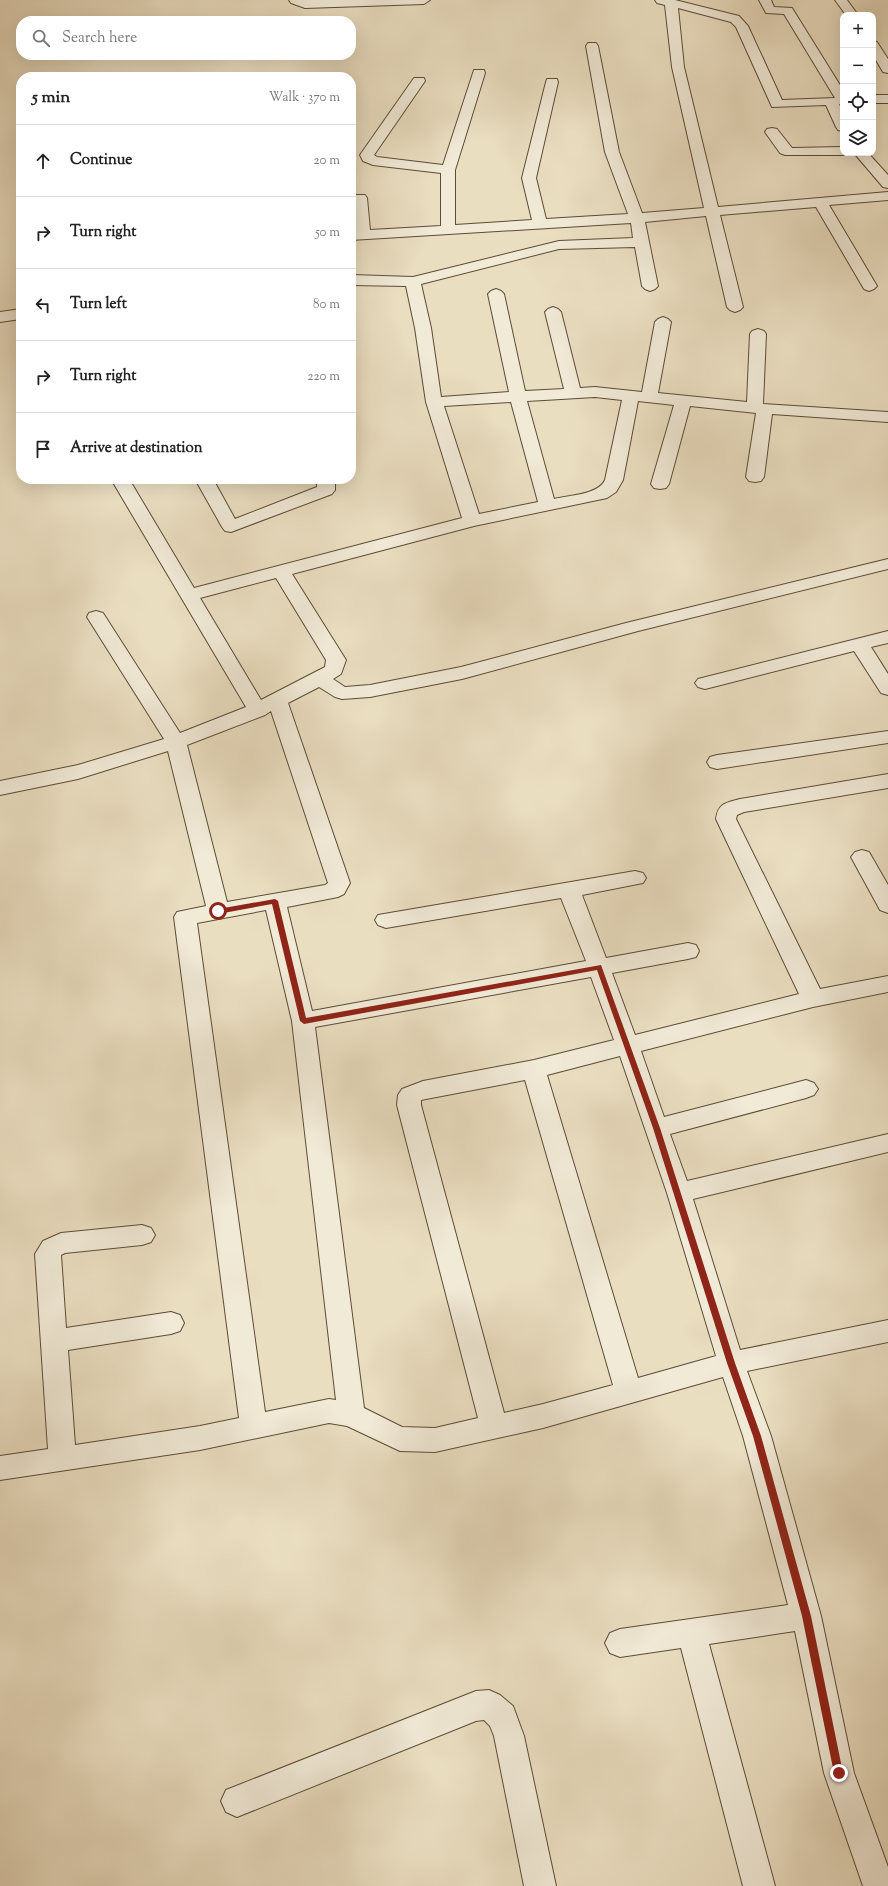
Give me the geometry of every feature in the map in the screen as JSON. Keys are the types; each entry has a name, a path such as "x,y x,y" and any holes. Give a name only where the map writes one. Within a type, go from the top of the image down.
{"street":[{"path":"295,0 305,4 424,0"},
{"path":"765,0 770,10 788,11 839,101 842,120"},
{"path":"841,0 850,12"},
{"path":"735,307 678,67 666,1 735,19 742,26 777,104 839,101"},
{"path":"592,46 612,152 636,218 650,286"},
{"path":"875,48 888,69"},
{"path":"448,229 448,170 479,74"},
{"path":"419,81 367,154 368,158 373,161 448,170"},
{"path":"540,224 529,178 552,82"},
{"path":"876,100 888,99"},
{"path":"772,132 785,150 790,152 840,151"},
{"path":"864,156 888,184"},
{"path":"360,198 357,236 636,218 888,196"},
{"path":"820,202 870,286"},
{"path":"356,280 413,282 559,245 641,242"},
{"path":"413,282 434,402 472,521"},
{"path":"496,294 518,397 547,505"},
{"path":"553,312 573,394"},
{"path":"0,318 16,315"},
{"path":"649,398 663,322"},
{"path":"755,477 760,408 758,334"},
{"path":"434,402 595,392 760,408 888,417"},
{"path":"188,596 472,521 601,494 610,488 614,480 632,396"},
{"path":"660,484 683,401"},
{"path":"123,484 188,596 258,711"},
{"path":"207,484 231,527 326,490 326,484"},
{"path":"319,680 342,693 370,691 462,673 633,628 888,564"},
{"path":"0,788 28,784 115,763 176,742 258,711 319,680 334,670 336,660 281,572"},
{"path":"96,618 176,742 218,911"},
{"path":"705,683 888,637"},
{"path":"860,644 888,689"},
{"path":"254,1427 185,917 330,892 336,889 339,883 277,701"},
{"path":"717,762 888,737"},
{"path":"813,999 726,820 727,811 740,806 888,781"},
{"path":"862,857 888,905"},
{"path":"386,920 635,878"},
{"path":"569,890 599,967 657,1128 679,1193 731,1363 757,1436 806,1616 839,1773 879,1886"},
{"path":"275,901 304,1021 351,1415"},
{"path":"304,1021 688,950"},
{"path":"494,1427 408,1105 410,1095 423,1090 534,1069 813,999 888,984"},
{"path":"534,1069 629,1393"},
{"path":"657,1128 806,1089"},
{"path":"679,1193 888,1143"},
{"path":"62,1458 48,1254 52,1248 61,1243 142,1235"},
{"path":"54,1341 171,1323"},
{"path":"0,1468 200,1438 329,1411 351,1415 400,1439 435,1440 543,1416 731,1363 888,1331"},
{"path":"620,1643 806,1616"},
{"path":"691,1632 760,1886"},
{"path":"238,1801 476,1706 489,1705 502,1716 509,1736 540,1886"}],"route":[{"path":"218,911 275,901 304,1021 599,967 679,1193 731,1363 757,1436 806,1616 839,1773"}]}
